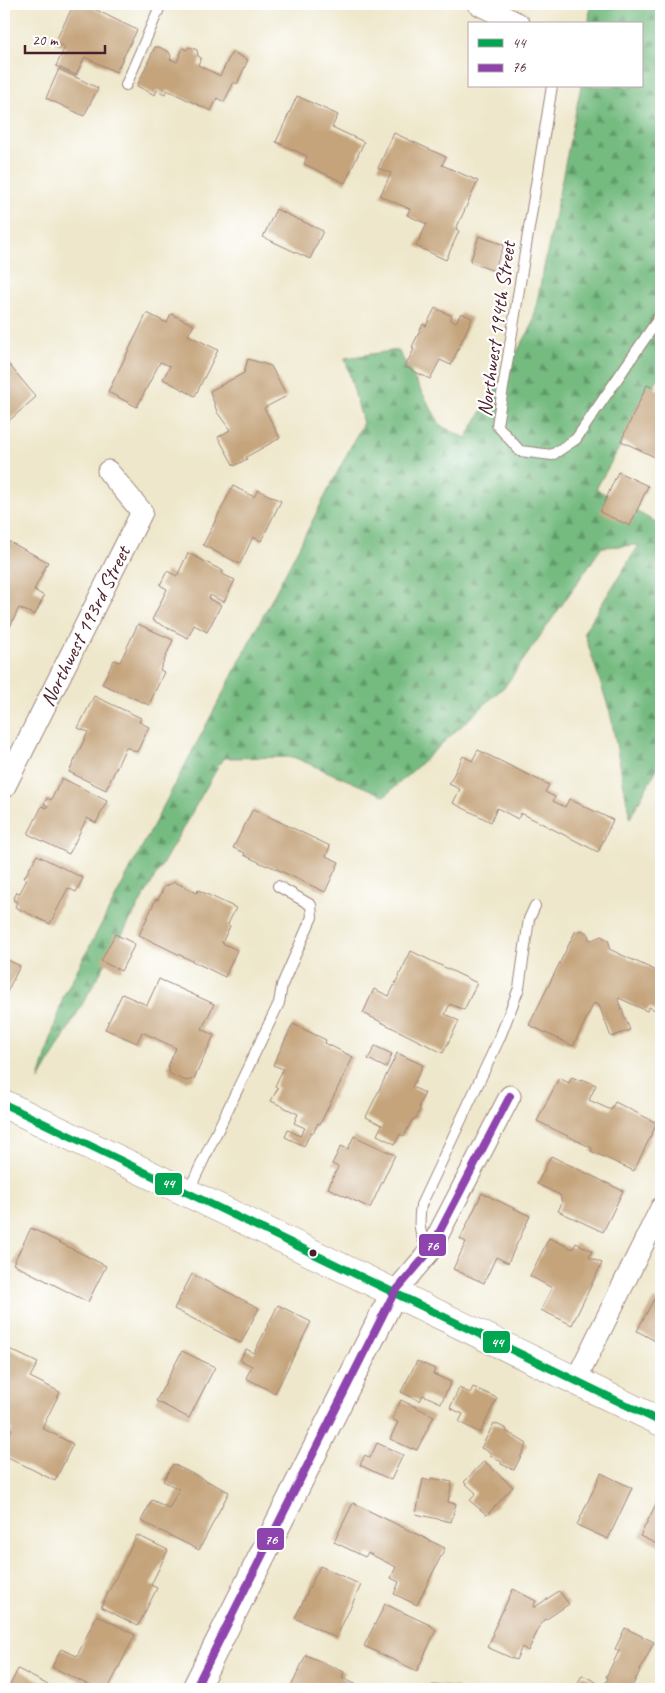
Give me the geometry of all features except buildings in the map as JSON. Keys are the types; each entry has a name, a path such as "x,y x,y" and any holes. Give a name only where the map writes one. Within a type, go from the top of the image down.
{"main road":[{"path":"4,1104 661,1422"}],"street":[{"path":"478,4 515,22"},
{"name":"Northwest 193rd Street","path":"4,788 142,512 108,471"},
{"path":"194,1689 394,1293 429,1252 510,1096"},
{"path":"575,1382 661,1208"}],"lane":[{"path":"126,85 161,4"},
{"name":"Northwest 194th Street","path":"552,88 497,425 520,450 552,455 576,439 661,315"},
{"path":"188,1193 279,1003 282,985 312,917 311,905 278,886"},
{"path":"429,1252 420,1235 418,1222 421,1205 500,1037 519,988 527,927 535,906"}],"green space":[{"path":"590,4 661,4 661,277 659,283 661,296 661,373 596,489 657,523 661,517 661,761 630,818 610,712 584,632 639,545 602,547 506,685 385,796 293,757 223,758 39,1080 63,997 363,423 345,358 398,350 441,426 466,438 532,326 581,88 642,88 642,22 589,22"}],"transit line":[{"name":"76","path":"195,1689 394,1293 429,1252 510,1096"},
{"name":"44","path":"4,1104 661,1422"}]}
